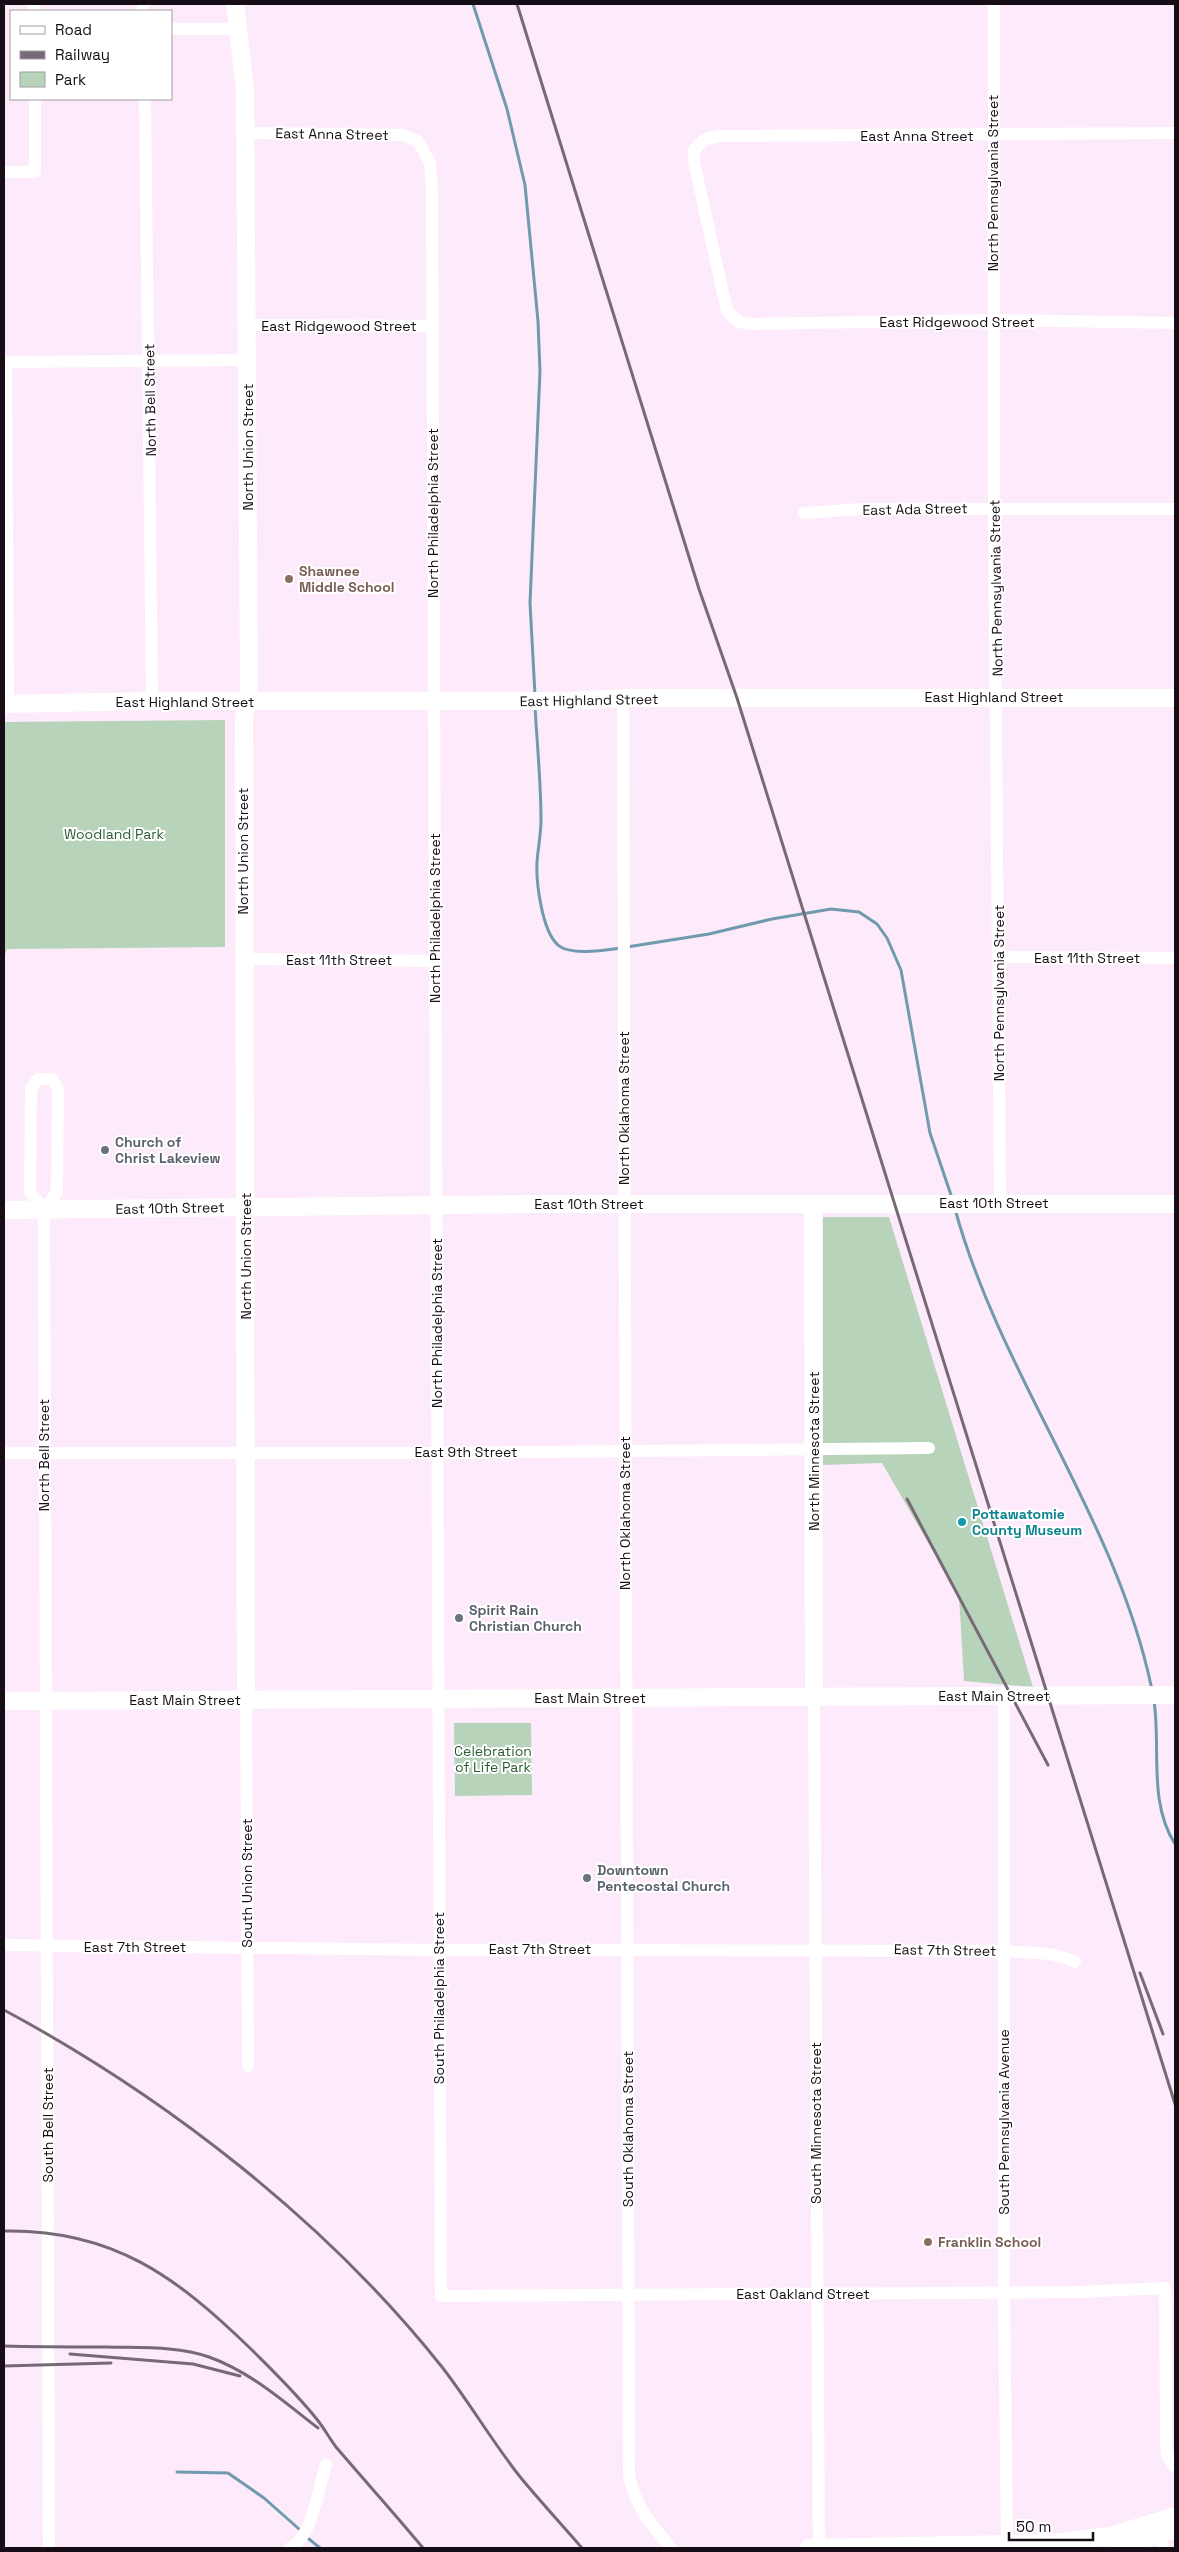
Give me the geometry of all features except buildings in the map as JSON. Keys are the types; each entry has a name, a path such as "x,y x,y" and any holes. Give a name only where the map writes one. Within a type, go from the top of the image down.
{"street":[{"name":"North Union Street","path":"235,4 240,29 245,89 248,360 249,688 244,717 243,959 247,1452 246,1700"},
{"name":"North Pennsylvania Street","path":"994,4 992,136 994,508 998,697 1000,1202"},
{"path":"172,29 240,29"},
{"path":"4,172 35,172 35,100"},
{"name":"North Bell Street","path":"145,100 152,701"},
{"name":"East Anna Street","path":"739,322 727,311 696,175 694,150 706,139 720,136 992,136 1175,133"},
{"name":"East Anna Street","path":"245,134 402,135 418,141"},
{"name":"North Philadelphia Street","path":"418,141 430,163 431,172 438,1699"},
{"name":"East Ridgewood Street","path":"739,322 752,324 994,320 1175,323"},
{"name":"East Ridgewood Street","path":"247,325 432,326"},
{"path":"6,704 5,362 248,360"},
{"name":"East Ada Street","path":"804,513 862,509 1175,509"},
{"name":"East Highland Street","path":"6,704 152,701 513,701 623,698 1175,698"},
{"name":"North Oklahoma Street","path":"623,698 624,1451 627,1698"},
{"name":"East 11th Street","path":"998,958 1175,958"},
{"name":"East 11th Street","path":"243,959 436,961"},
{"path":"38,1079 52,1079 58,1088 57,1192 44,1210 30,1192 30,1089 38,1079"},
{"name":"East 10th Street","path":"4,1210 437,1205 1000,1202 1175,1204"},
{"name":"North Minnesota Street","path":"813,1204 814,1697"},
{"name":"North Bell Street","path":"44,1210 46,1701"},
{"name":"East 9th Street","path":"4,1453 437,1453 929,1448"},
{"name":"East Main Street","path":"4,1702 1173,1695"},
{"name":"South Pennsylvania Avenue","path":"1004,1696 1004,2292 1007,2546"},
{"name":"South Minnesota Street","path":"814,1697 817,2294 816,2548"},
{"name":"South Oklahoma Street","path":"627,1698 626,1949 629,2476 637,2503 670,2548"},
{"name":"South Philadelphia Street","path":"438,1699 441,2296"},
{"name":"South Union Street","path":"246,1700 248,2066"},
{"name":"South Bell Street","path":"46,1701 49,2548"},
{"name":"East 7th Street","path":"4,1945 47,1947 439,1950 816,1949 1004,1951 1059,1956 1074,1962"},
{"name":"East Oakland Street","path":"441,2296 1079,2292 1165,2288 1166,2443 1167,2455 1174,2466"},
{"path":"290,2548 299,2544 308,2526 326,2465"},
{"path":"1102,2548 1163,2534 1175,2516"},
{"path":"816,2548 1007,2546 1052,2544 1110,2536 1163,2534"}],"green space":[{"name":"Woodland Park","path":"225,720 225,947 7,949 4,957 4,722"},
{"path":"823,1217 889,1217 1033,1687 964,1681 959,1596 882,1463 823,1465"},
{"name":"Celebration of Life Park","path":"454,1723 531,1723 532,1795 455,1796"}],"waterway":[{"path":"473,4 507,109 525,185 538,321 540,371 530,603 535,695"},
{"path":"535,706 541,820 537,871 544,918 552,938 558,945 564,948 579,951 621,948"},
{"path":"627,947 709,934 772,919 831,909 859,912 877,924 887,938 901,970 930,1133 952,1198"},
{"path":"955,1209 975,1271 1000,1331 1113,1566 1135,1627 1152,1690"},
{"path":"1154,1701 1158,1792 1161,1810 1175,1844"},
{"path":"177,2472 228,2473 264,2498 299,2529"},
{"path":"309,2539 320,2548"}],"railway":[{"path":"517,4 699,589 737,698 1175,2104"},
{"path":"907,1499 1048,1765"},
{"path":"1140,1973 1163,2034"},
{"path":"4,2010 65,2044 125,2082 241,2167 296,2213 348,2262 397,2314 442,2367 521,2478 582,2548"},
{"path":"4,2231 43,2233 78,2238 111,2249 141,2262 197,2300 252,2350 295,2394 319,2422 336,2447 423,2548"},
{"path":"4,2346 146,2348 172,2349 197,2353 224,2363 253,2379 318,2428"},
{"path":"70,2354 193,2364 240,2376"},
{"path":"4,2366 111,2363"}],"place":[{"name":"Shawnee Middle School","path":"289,579"},
{"name":"Church of Christ Lakeview","path":"105,1150"},
{"name":"Pottawatomie County Museum","path":"962,1522"},
{"name":"Spirit Rain Christian Church","path":"459,1618"},
{"name":"Downtown Pentecostal Church","path":"587,1878"},
{"name":"Franklin School","path":"928,2242"}]}
